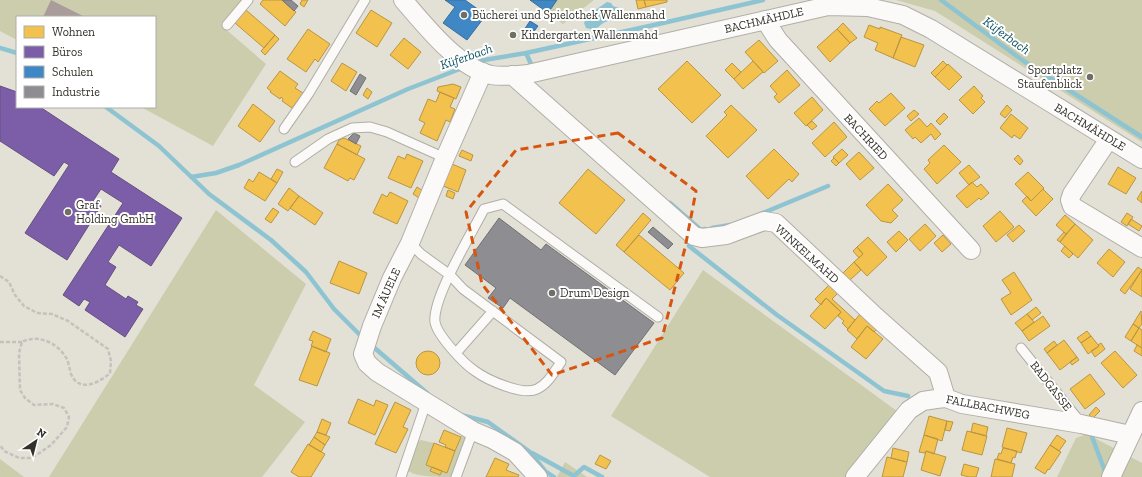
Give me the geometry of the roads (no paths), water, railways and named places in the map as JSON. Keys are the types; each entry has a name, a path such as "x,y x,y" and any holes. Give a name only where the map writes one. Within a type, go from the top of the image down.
{"street":[{"name":"BACHMÄHDLE","path":"403,0 439,41 476,68 499,76 528,74 828,6 868,7 903,15 931,29 1142,159"},
{"name":"BACHRIED","path":"765,20 778,40 971,250"},
{"name":"IM ÄUELE","path":"476,68 445,158 410,243 392,278 372,326 363,354 367,363 377,372 473,431 492,439 515,452 538,477"},
{"name":"WINKELMAHD","path":"512,75 694,236 702,238 726,235 764,220 776,223 876,317 938,372 946,398"},
{"path":"1109,139 1072,194 1070,200 1072,206 1142,248"},
{"name":"FALLBACHWEG","path":"855,477 910,410 923,401 946,398 962,404 1081,424 1130,435"},
{"path":"1111,477 1142,411"}],"lane":[{"path":"227,26 248,0"},
{"path":"284,129 309,93 365,0"},
{"path":"295,162 328,139 352,128 370,127 388,132 445,158"},
{"path":"410,243 421,254 450,275 463,289 561,362 546,384 536,390 521,390 495,382 474,371 442,338 435,323 436,309 442,292 450,275 484,209 503,204 658,317"},
{"path":"456,354 493,311"},
{"name":"BADGASSE","path":"1021,348 1081,424"},
{"path":"400,477 426,403"},
{"path":"456,477 473,431"}],"water":[{"path":"607,2 619,8 621,11 618,16 594,30 586,28 584,23 588,15"}],"waterway":[{"name":"Küferbach","path":"475,63 763,0"},
{"name":"Küferbach","path":"941,0 1022,60 1142,137"},
{"path":"0,48 16,53"},
{"path":"526,53 531,64"},
{"name":"Küferbach","path":"191,177 216,173 239,165 408,89 465,67"},
{"path":"107,108 159,146 209,194 271,240 306,272 334,309 363,338"},
{"path":"758,215 828,186"},
{"path":"670,203 701,230 705,229"},
{"path":"712,228 730,225"},
{"path":"689,246 777,315 884,391 908,396"},
{"path":"370,344 427,393"},
{"path":"461,415 488,422 530,452 545,471 554,477"},
{"path":"1087,433 1091,434 1106,474"},
{"path":"532,453 574,476 584,467 602,477"}],"place":[{"name":"Bücherei und Spielothek Wallenmahd","path":"464,15"},
{"name":"Kindergarten Wallenmahd","path":"513,35"},
{"name":"Sportplatz Staufenblick","path":"1090,77"},
{"name":"Graf Holding GmbH","path":"68,212"},
{"name":"Drum Design","path":"552,293"}]}
